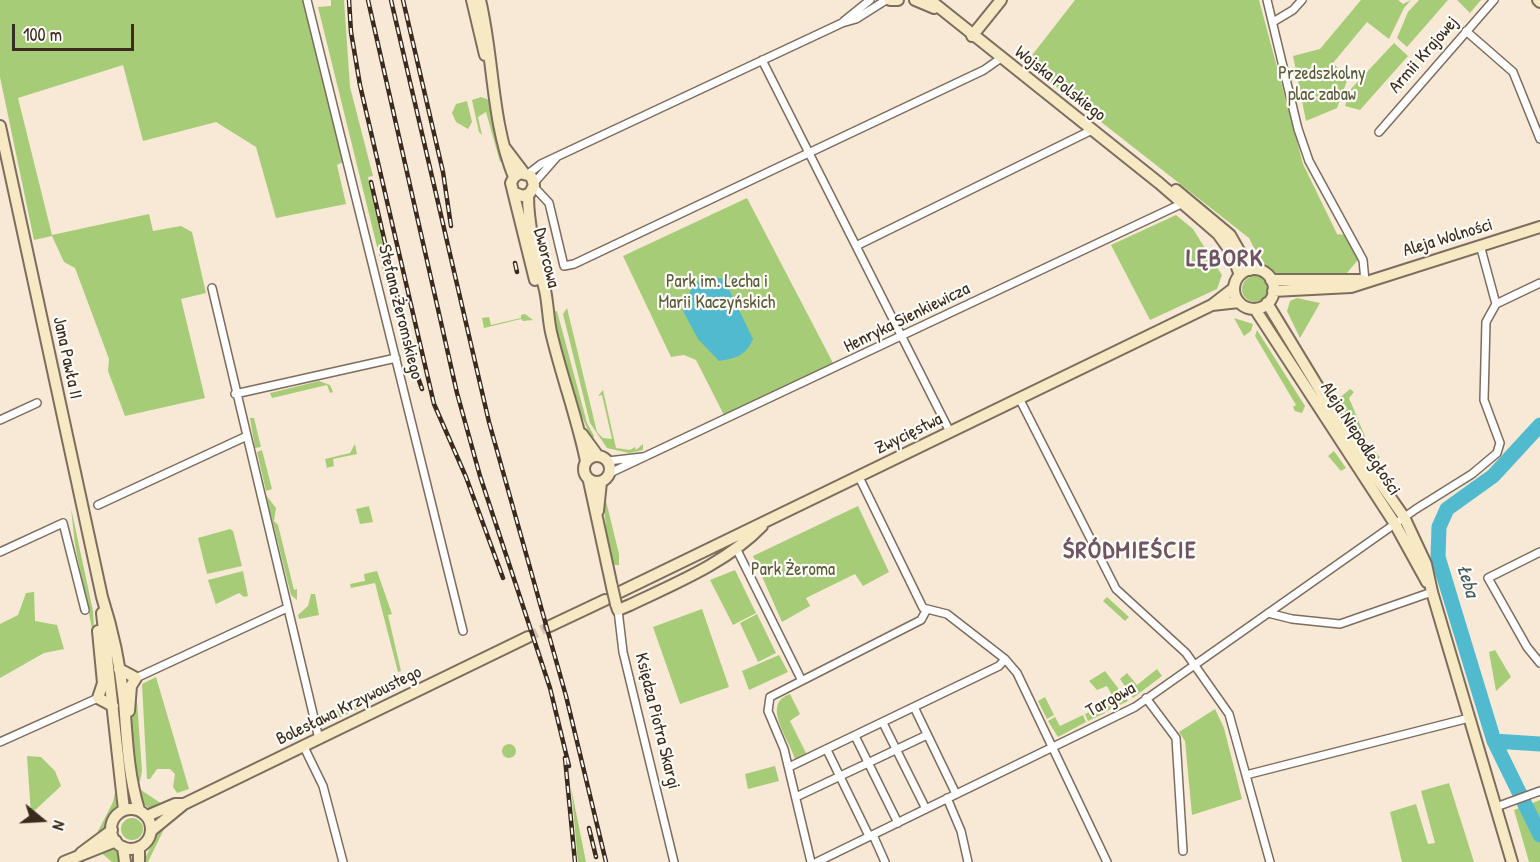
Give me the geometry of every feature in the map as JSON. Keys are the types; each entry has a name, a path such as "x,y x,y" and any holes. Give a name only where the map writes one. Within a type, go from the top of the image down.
{"main road":[{"name":"Dworcowa","path":"472,0 491,73 505,148 527,181 528,212 549,308 550,328"},
{"name":"Dworcowa","path":"480,0 491,55 491,73"},
{"path":"888,0 898,0"},
{"name":"Wojska Polskiego","path":"915,0 940,10"},
{"name":"Wojska Polskiego","path":"930,0 972,36 1159,183 1222,239 1245,272"},
{"path":"972,36 1001,0"},
{"name":"Jana Pawła II","path":"0,126 102,597 112,628 119,669 129,777 143,813"},
{"name":"Dworcowa","path":"527,181 512,187 542,310 550,328 568,398 582,434 586,461 583,470 595,482"},
{"path":"515,193 527,181"},
{"name":"Wojska Polskiego","path":"1159,183 1174,189 1221,226 1241,252 1245,272"},
{"name":"Aleja Wolności","path":"1273,291 1351,286 1540,227"},
{"path":"1262,271 1271,280 1273,291 1267,303 1255,309 1239,302 1234,288 1245,272 1262,271"},
{"name":"Aleja Wolności","path":"1271,280 1340,278 1365,281"},
{"name":"Zwycięstwa","path":"616,589 767,521 1212,305 1234,288"},
{"name":"Zwycięstwa","path":"1212,305 1239,302"},
{"name":"Aleja Niepodległości","path":"1267,303 1426,564 1432,592 1512,862"},
{"name":"Aleja Niepodległości","path":"1255,309 1400,520"},
{"name":"Dworcowa","path":"582,434 603,459"},
{"path":"586,461 603,459 610,473 595,482 598,514 616,589"},
{"path":"617,607 698,572 736,548 767,521"},
{"name":"Księdza Piotra Skargi","path":"616,589 617,607"},
{"name":"Jana Pawła II","path":"102,597 116,751 124,810"},
{"path":"550,626 605,600"},
{"path":"103,614 98,630 103,683 98,698 113,706"},
{"name":"Bolesława Krzywoustego","path":"151,831 184,804 528,637"},
{"path":"119,669 136,678 131,686 125,726"},
{"name":"Bolesława Krzywoustego","path":"143,813 184,804"},
{"path":"64,862 81,854 119,844 139,847 145,843 151,831 143,813 124,810 113,822 112,830 119,844 125,862"},
{"path":"81,854 112,830"},
{"path":"139,847 139,862"}],"street":[{"name":"Stefana Żeromskiego","path":"308,0 462,630"},
{"path":"842,23 870,0"},
{"path":"527,181 558,156 842,23 856,19 888,0"},
{"path":"1267,0 1304,148 1363,260 1365,281"},
{"path":"1273,22 1293,10 1302,0"},
{"name":"Armii Krajowej","path":"1379,132 1494,0"},
{"path":"1466,31 1513,72 1540,139"},
{"path":"809,152 984,70 1001,58"},
{"path":"762,60 950,432"},
{"path":"856,246 1092,130"},
{"name":"Dworcowa","path":"527,181 549,203 564,266 581,262 809,152"},
{"path":"527,181 558,156"},
{"name":"Henryka Sienkiewicza","path":"610,473 901,338 1181,204"},
{"path":"1480,245 1496,304 1540,284"},
{"path":"212,288 235,394 319,739"},
{"name":"Targowa","path":"817,862 1055,747 1146,698 1400,520 1472,474 1497,453 1500,442 1484,400 1486,322 1496,304"},
{"path":"235,394 396,358"},
{"path":"1019,398 1116,589 1194,663 1229,714 1270,862"},
{"path":"0,420 37,404"},
{"path":"98,506 247,436"},
{"name":"Henryka Sienkiewicza","path":"603,459 644,457"},
{"path":"858,477 921,604 927,609 947,614 1005,659 1017,673 1055,747 1107,862"},
{"path":"0,552 63,523 85,610"},
{"path":"736,548 801,680"},
{"path":"1540,552 1531,554 1488,578 1527,647 1540,663"},
{"path":"1268,613 1292,619 1340,624 1432,592"},
{"name":"Księdza Piotra Skargi","path":"617,607 623,652 674,862"},
{"path":"136,678 287,608"},
{"path":"811,862 789,767 768,705 773,693 921,620 927,609"},
{"path":"789,767 999,666 1005,659"},
{"path":"0,742 98,698"},
{"path":"1146,698 1176,738 1183,851"},
{"path":"914,707 956,794"},
{"path":"1246,775 1469,718"},
{"path":"883,723 926,809"},
{"path":"796,798 927,735"},
{"path":"855,736 898,823"},
{"path":"304,747 323,786 344,862"},
{"path":"827,750 885,862"},
{"path":"1496,807 1537,792"},
{"path":"947,798 961,831 968,862"}],"green space":[{"path":"0,0 304,0 343,162 337,165 346,204 276,218 256,147 216,122 143,141 123,65 18,98 52,235 149,214 153,231 181,226 192,232 206,293 181,299 205,398 125,416 108,371 109,359 75,268 64,262 52,236 34,240 0,77"},
{"path":"331,0 344,0 350,87 373,176 368,177 392,286 387,287 318,7 331,6"},
{"path":"1075,0 1259,0 1303,164 1337,234 1346,235 1358,260 1346,274 1275,275 1264,268 1249,238 1026,63"},
{"name":"Przedszkolny plac zabaw","path":"1361,0 1398,0 1403,4 1411,0 1404,8 1389,39 1367,22 1333,63 1348,78 1337,108 1306,121 1293,56 1320,49"},
{"path":"1419,0 1448,0 1407,47 1397,38 1408,12"},
{"path":"1457,0 1481,0 1470,13"},
{"path":"1394,43 1408,56 1360,110 1345,106 1350,90"},
{"path":"481,97 487,99 491,104 497,146 503,160 500,162 486,112 478,117 482,135 479,132 472,100"},
{"path":"467,101 472,122 468,129 456,122 452,113 456,104"},
{"name":"Park im. Lecha i Marii Kaczyńskich","path":"747,198 833,363 724,415 696,360 684,355 671,357 623,256"},
{"path":"1176,215 1193,229 1222,275 1217,289 1150,320 1111,245"},
{"path":"1255,276 1264,280 1268,289 1264,298 1255,302 1246,298 1242,289 1246,280"},
{"path":"1297,298 1320,303 1300,338 1287,311 1290,301"},
{"path":"567,308 597,432 603,438 612,439 602,395 598,396 603,390 616,448 630,450 635,447 636,450 643,444 643,450 629,453 607,448 590,423 563,314"},
{"path":"557,311 587,423 594,436 592,440 571,391 552,312"},
{"path":"525,314 533,320 523,321 521,319 484,328 482,318 489,317 491,325 521,318 521,315"},
{"path":"1234,318 1253,324 1251,331 1244,336"},
{"path":"1257,330 1305,406 1302,413 1295,411 1293,407 1296,405 1255,336"},
{"path":"319,381 330,385 333,392 330,393 327,385 272,398 270,393"},
{"path":"1350,389 1354,392 1349,398 1369,446 1380,457 1376,463 1337,400"},
{"path":"250,418 254,418 261,447 255,448"},
{"path":"355,444 357,454 333,459 334,466 327,468 325,459 350,453"},
{"path":"262,450 272,489 266,491 257,452"},
{"path":"1334,451 1346,468 1341,471 1328,456"},
{"path":"266,495 276,508 274,521 278,525 294,590 297,589 297,600 291,595"},
{"path":"603,499 606,501 619,554 619,565 610,563"},
{"path":"369,506 373,522 360,524 356,509"},
{"name":"Park Żeroma","path":"858,506 889,572 863,586 855,574 806,598 810,606 782,622 753,556"},
{"path":"71,508 93,611 95,643 75,545"},
{"path":"230,529 233,531 242,566 207,574 198,538"},
{"path":"735,570 756,613 733,625 710,580"},
{"path":"243,571 248,596 244,597 239,593 216,604 218,611 208,580"},
{"path":"377,571 392,614 388,615 401,671 398,672 375,583 351,588 350,584 365,581 364,574"},
{"path":"34,592 35,621 57,625 64,649 44,653 0,678 0,624 18,615 26,593"},
{"path":"311,594 315,594 319,615 299,619 298,615 308,606"},
{"path":"1107,597 1129,617 1125,621 1103,601"},
{"path":"702,609 729,687 680,704 653,627"},
{"path":"757,614 776,653 758,662 740,623"},
{"path":"1495,650 1511,677 1496,691 1489,652"},
{"path":"779,655 788,672 749,690 742,671"},
{"path":"1157,669 1162,676 1133,698 1120,679 1127,673 1137,685"},
{"path":"1105,671 1128,701 1107,711 1104,705 1114,699 1107,686 1097,690 1089,681"},
{"path":"156,677 189,789 177,793 173,787 175,774 170,769 157,769 150,779 147,779 142,684"},
{"path":"136,687 142,771 140,781 136,782 131,720"},
{"path":"790,694 800,714 790,721 808,757 796,762 777,714 777,706 781,699"},
{"path":"1045,697 1054,715 1047,719 1038,701"},
{"path":"362,704 362,707 333,721 331,712"},
{"path":"1102,706 1105,713 1088,721 1085,714"},
{"path":"1215,709 1224,728 1242,799 1192,815 1185,741 1179,732"},
{"path":"1083,715 1086,722 1058,737 1048,721 1055,717 1060,726"},
{"path":"506,744 512,744 516,751 512,758 506,758 502,754 502,748"},
{"path":"27,756 41,757 55,771 61,786 31,814"},
{"path":"775,766 779,781 748,789 745,774"},
{"path":"1449,783 1474,862 1402,862 1390,812 1416,804 1428,844 1435,843 1421,791"},
{"path":"571,787 586,862 578,862"},
{"path":"139,789 165,806 151,810 141,802"},
{"path":"118,790 117,804 112,817 94,839 113,802 115,792"},
{"path":"1540,800 1540,862 1529,862 1514,810"},
{"path":"132,818 140,821 143,829 140,837 132,840 124,837 121,829 124,821"},
{"path":"171,822 164,829 148,862 143,862 160,829"},
{"path":"112,848 118,853 121,862 112,862 99,851"}],"water":[{"path":"708,276 724,279 753,339 743,353 719,361 698,339 682,309 694,284"}],"waterway":[{"name":"Łeba","path":"1540,425 1493,476 1447,509 1439,527 1438,557 1494,741 1540,744"},
{"path":"1494,741 1540,835"}],"tunnel":[{"path":"528,637 550,626"}],"railway":[{"path":"349,0 351,32 360,85 434,404 466,477 503,578"},
{"path":"368,0 457,393 480,476 550,688 569,766"},
{"path":"391,0 489,422 566,696 606,862"},
{"path":"403,0 443,172 451,226"},
{"path":"371,182 412,360 422,389"},
{"path":"515,263 517,272"},
{"path":"565,758 575,862"},
{"path":"589,828 596,857"}],"district":[{"name":"LĘBORK","path":"1225,260"},
{"name":"ŚRÓDMIEŚCIE","path":"1130,552"}]}
